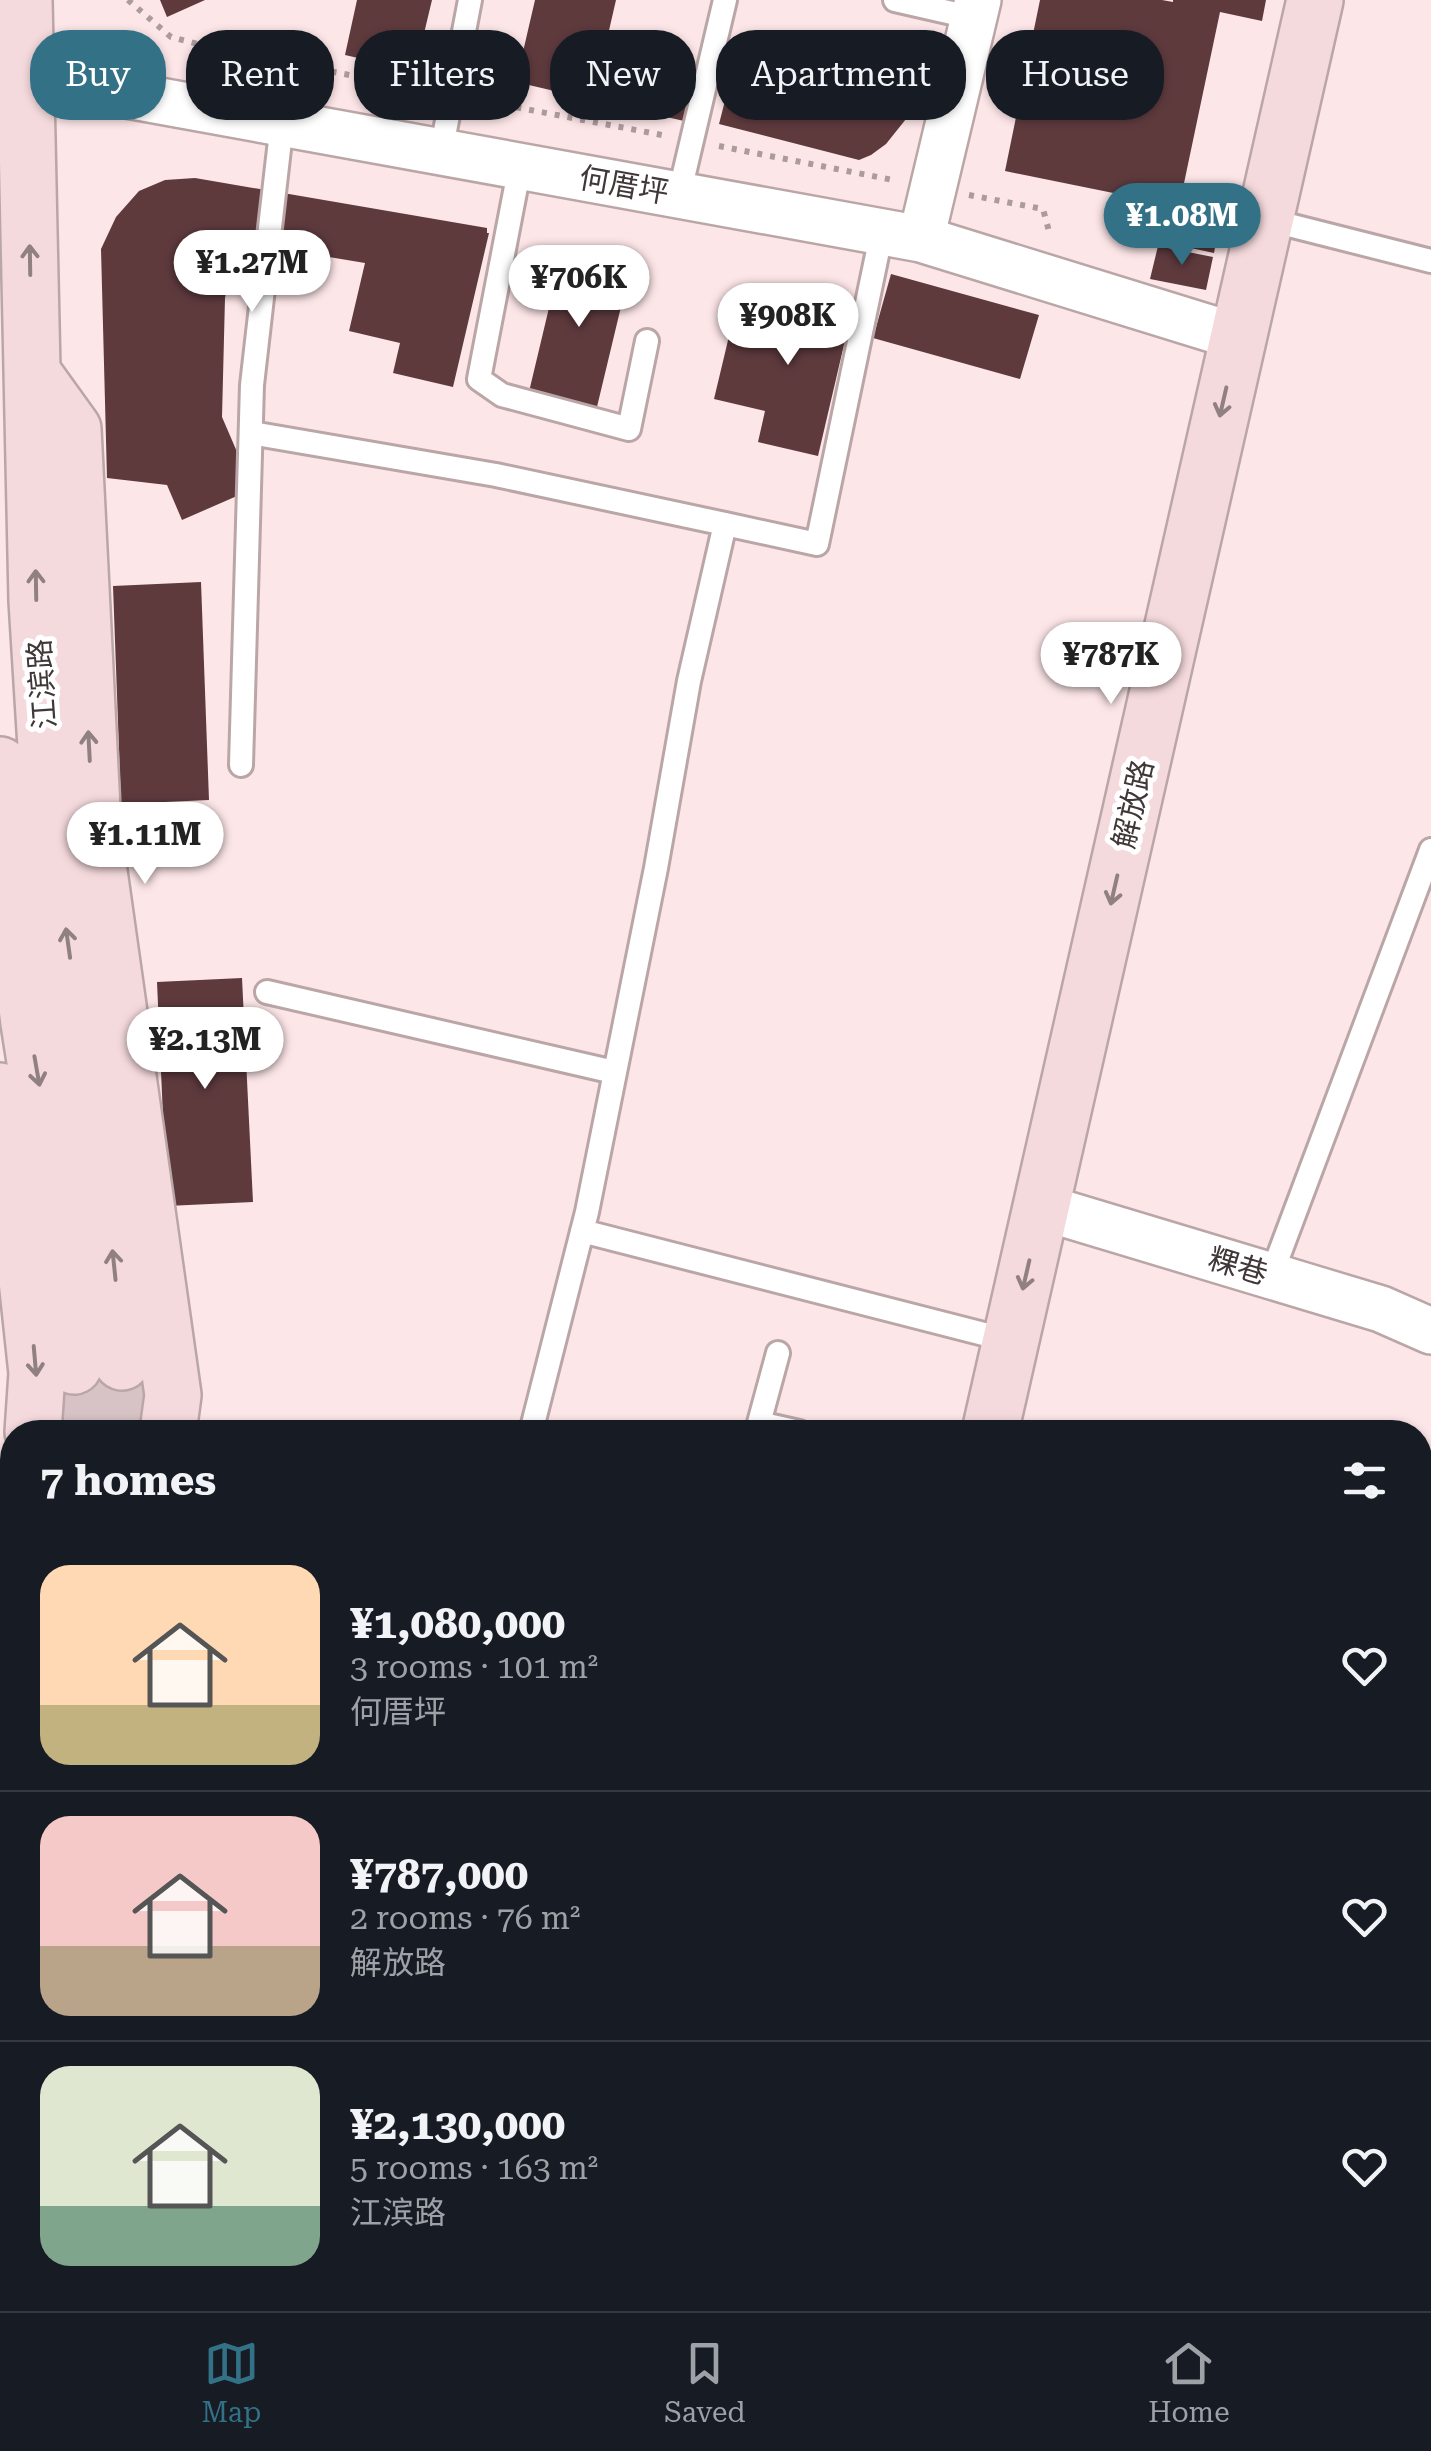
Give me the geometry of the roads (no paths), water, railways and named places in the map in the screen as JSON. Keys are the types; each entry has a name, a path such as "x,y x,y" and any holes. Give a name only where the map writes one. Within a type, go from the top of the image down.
{"street":[{"name":"江滨路","path":"0,766 11,882 63,1239 75,1358 98,1364 124,1350 110,1225 51,828 37,601 32,372 13,74 24,0"},
{"name":"解放路","path":"993,1420 1315,0"},
{"path":"901,235 934,188 976,9"},
{"name":"何厝坪","path":"13,74 901,235 1238,337"},
{"path":"32,372 73,429 94,829 173,1395 170,1420"},
{"path":"0,1091 17,1186 12,1250 36,1374 34,1420"},
{"name":"粿巷","path":"1042,1207 1381,1309 1431,1331"}],"lane":[{"path":"441,152 470,0"},
{"path":"679,195 725,0"},
{"path":"895,0 976,9"},
{"path":"240,765 254,368 282,123"},
{"path":"520,166 479,380 502,396 629,429 646,341"},
{"path":"1265,219 1431,261"},
{"path":"251,433 496,475 817,544 901,235"},
{"path":"534,1420 582,1232 690,681 725,524"},
{"path":"1271,1276 1431,850"},
{"path":"266,992 614,1072"},
{"path":"582,1232 1011,1341"},
{"path":"760,1420 778,1353"}],"tunnel":[{"path":"115,1420 122,1362"},
{"path":"67,1420 74,1366"}]}
